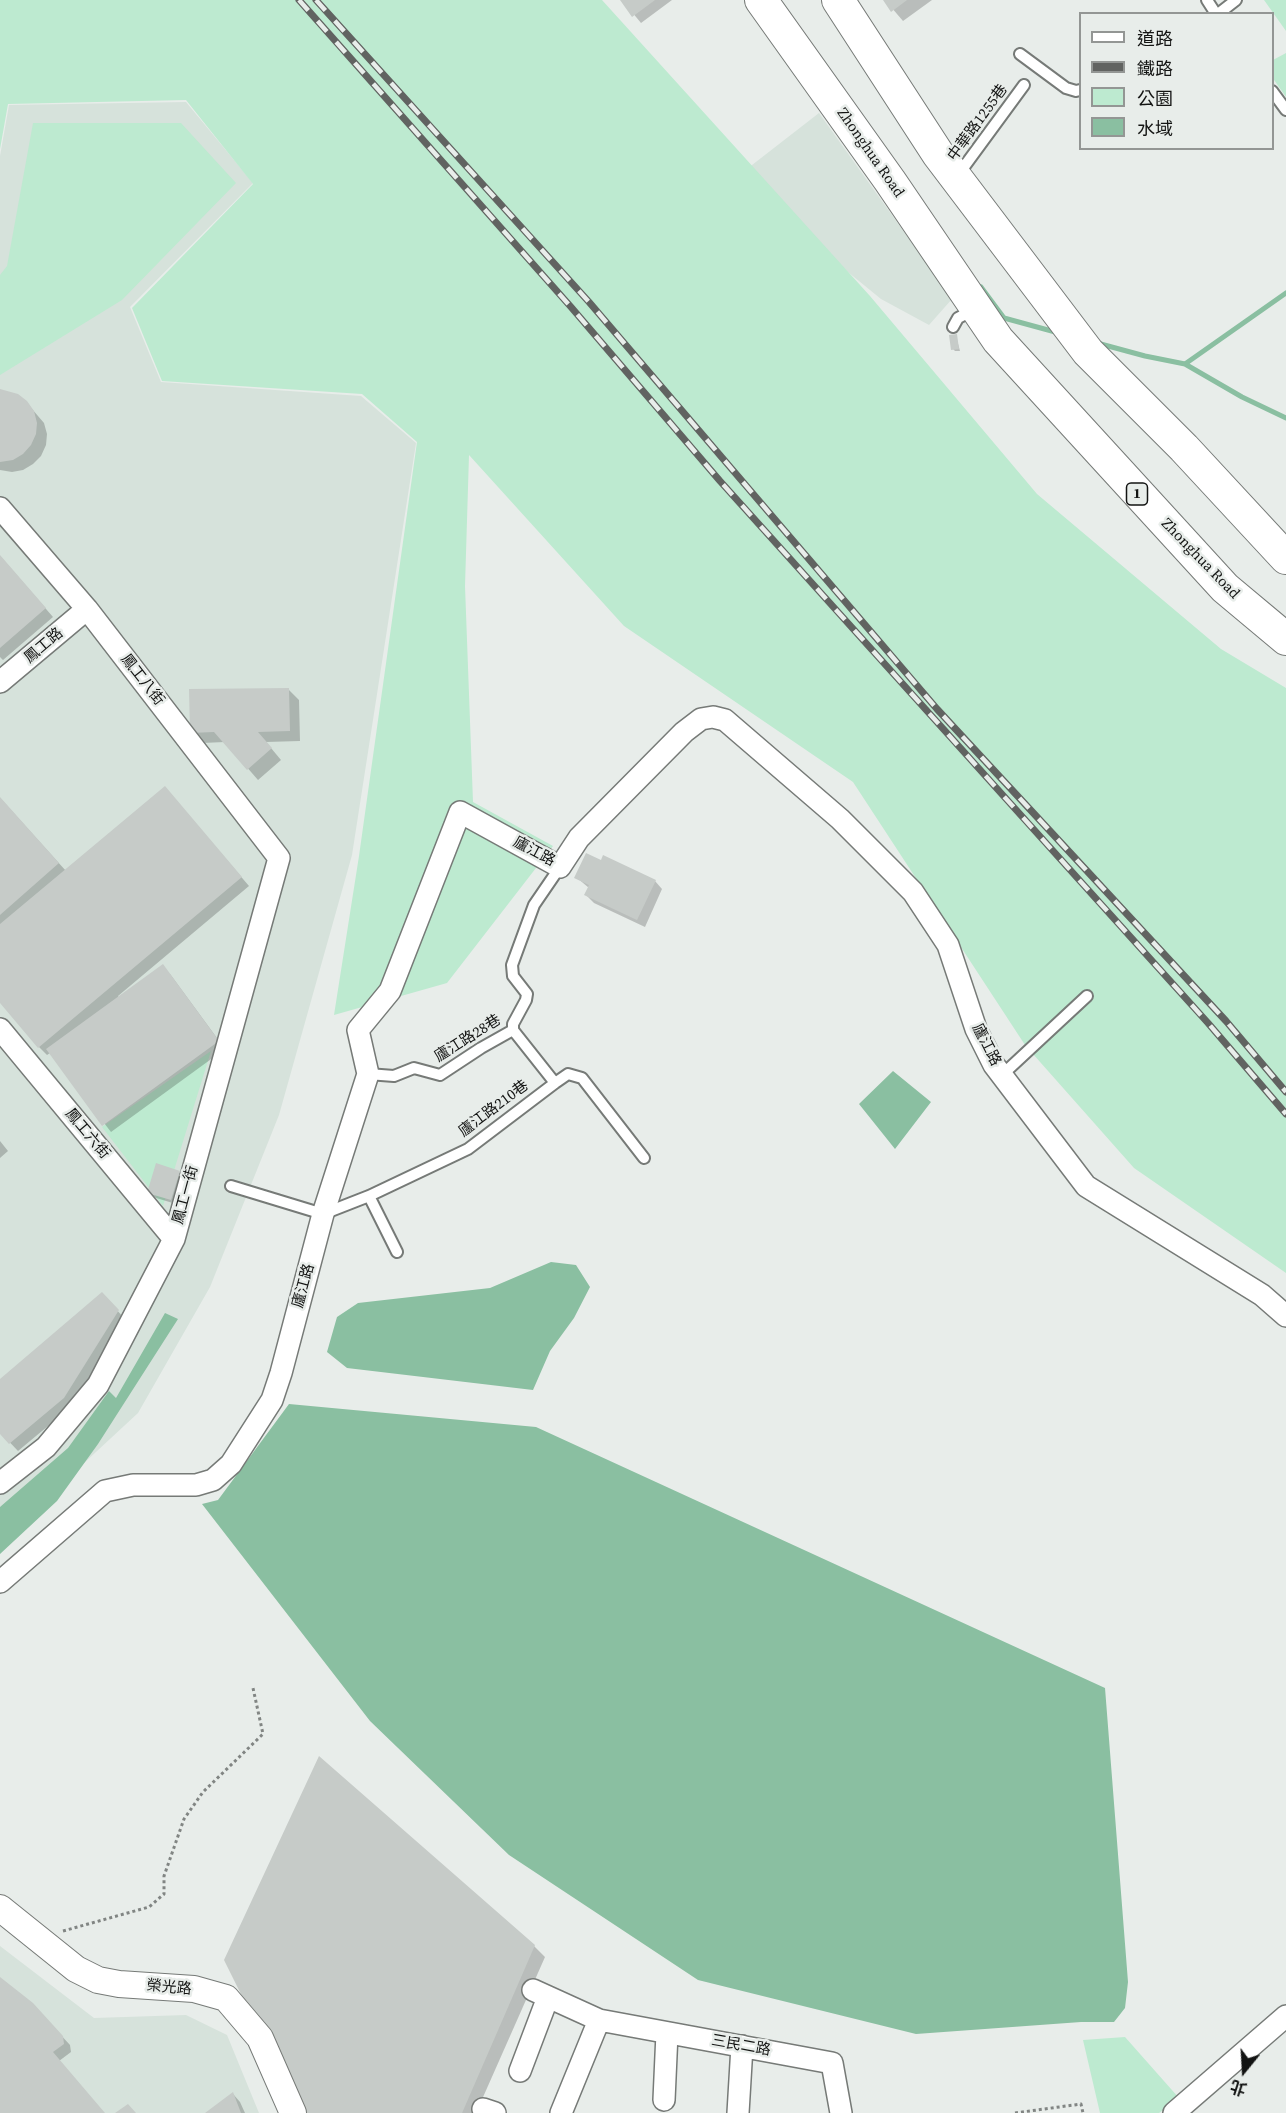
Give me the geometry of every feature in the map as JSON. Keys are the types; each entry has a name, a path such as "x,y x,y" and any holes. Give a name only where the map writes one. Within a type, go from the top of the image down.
{"main road":[{"name":"Zhonghua Road","path":"761,0 885,186 962,318 998,340 1225,588 1286,639"},
{"path":"838,0 938,154 1088,352 1184,448 1286,558"}],"street":[{"name":"鳳工八街","path":"0,508 87,609 279,858"},
{"name":"鳳工路","path":"0,682 87,609"},
{"name":"廬江路","path":"0,1582 105,1491 133,1485 196,1485 213,1480 231,1464 272,1400 323,1214 368,1074 357,1030 390,991 460,812 560,867 579,838 684,732 701,719 712,717 725,720 840,819 913,892 948,945 976,1029 994,1065 1086,1186 1262,1294 1286,1317"},
{"name":"鳳工一街","path":"0,1483 46,1447 98,1385 174,1239 279,858"},
{"name":"鳳工六街","path":"0,1029 174,1239"},
{"name":"榮光路","path":"0,1908 76,1968 98,1980 119,1984 194,1989 226,1998 260,2038 293,2113"},
{"name":"三民二路","path":"520,2071 541,1994 599,2020 832,2063 841,2113"},
{"path":"1174,2113 1286,2016"},
{"path":"561,2113 599,2020"},
{"path":"664,2100 667,2033"},
{"path":"738,2113 741,2046"}],"lane":[{"path":"1220,12 1236,0"},
{"path":"1020,54 1066,88 1079,90"},
{"name":"中華路1255巷","path":"956,178 1024,85"},
{"path":"1274,95 1286,110"},
{"name":"廬江路28巷","path":"368,1074 394,1076 414,1068 440,1075 513,1030 513,1024 526,1000 526,994 513,976 512,964 534,905 560,867"},
{"path":"1002,1075 1087,996"},
{"path":"513,1030 555,1083 568,1074 582,1078 644,1158"},
{"name":"廬江路210巷","path":"323,1214 369,1196 468,1149 555,1083"},
{"path":"231,1186 323,1214"},
{"path":"369,1196 397,1251"}],"path":[{"path":"38,1938 148,1907 164,1894 164,1875 184,1819 203,1792 263,1734 253,1688"},
{"path":"1015,2113 1081,2104 1083,2113"}],"shaded area":[{"path":"186,102 253,183 130,307 161,382 361,396 416,443 352,855 279,1115 210,1287 138,1413 0,1541 0,156 9,105"},
{"path":"819,113 952,299 929,325 881,299 734,179"},
{"path":"0,1946 94,2018 186,2015 227,2035 259,2113 0,2113"}],"green space":[{"path":"0,0 602,0 870,296 1037,494 1221,649 1286,688 1286,1273 1134,1168 1025,1045 853,782 624,626 469,455 465,586 473,802 553,846 447,983 334,1015 359,856 417,442 362,394 162,381 132,308 253,184 186,100 8,104 0,149"},
{"path":"1264,0 1286,0 1286,31 1274,12"},
{"path":"1286,53 1286,97 1274,80 1274,59"},
{"path":"33,123 181,123 236,183 122,300 0,375 0,275 7,266"},
{"path":"211,1051 163,1206 102,1127"},
{"path":"1125,2037 1179,2098 1159,2113 1100,2113 1083,2040"}],"water":[{"path":"893,1071 931,1102 895,1149 859,1104"},
{"path":"551,1262 576,1265 590,1287 574,1318 550,1351 533,1390 347,1368 327,1352 337,1317 358,1303 490,1288"},
{"path":"165,1313 178,1319 98,1444 57,1501 0,1554 0,1507 68,1448 109,1391 116,1398"},
{"path":"289,1404 536,1427 1105,1688 1128,1982 1125,2008 1114,2022 1081,2022 916,2034 698,1980 509,1855 370,1721 202,1504 218,1500"}],"building":[{"path":"620,0 655,0 632,17"},
{"path":"883,0 907,0 891,12"},
{"path":"957,334 959,349 951,350 949,335"},
{"path":"0,389 18,394 27,401 34,411 37,423 36,434 31,445 23,454 13,460 0,462"},
{"path":"0,555 46,608 0,648"},
{"path":"289,688 290,731 258,732 272,748 247,770 214,732 190,733 189,689"},
{"path":"165,786 242,877 38,1048 0,1003 0,924"},
{"path":"0,797 59,863 0,915"},
{"path":"586,853 601,860 603,855 656,880 637,920 584,895 589,885 574,878"},
{"path":"163,964 219,1041 102,1126 46,1049"},
{"path":"156,1163 180,1171 171,1200 147,1193"},
{"path":"102,1292 119,1310 64,1398 9,1444 0,1434 0,1379"},
{"path":"319,1756 535,1945 462,2113 300,2113 224,1960"},
{"path":"0,1977 33,2003 63,2036 64,2044 53,2052 105,2113 0,2113"},
{"path":"233,2092 241,2113 205,2113"},
{"path":"128,2104 136,2113 115,2113"}],"waterway":[{"path":"981,287 1004,318 1059,333"},
{"path":"1185,364 1286,293"},
{"path":"1097,343 1185,364 1242,397 1286,418"}],"railway":[{"path":"299,0 571,307 720,481 1208,1023 1286,1114"},
{"path":"316,0 589,302 937,709 1226,1021 1286,1092"}]}
